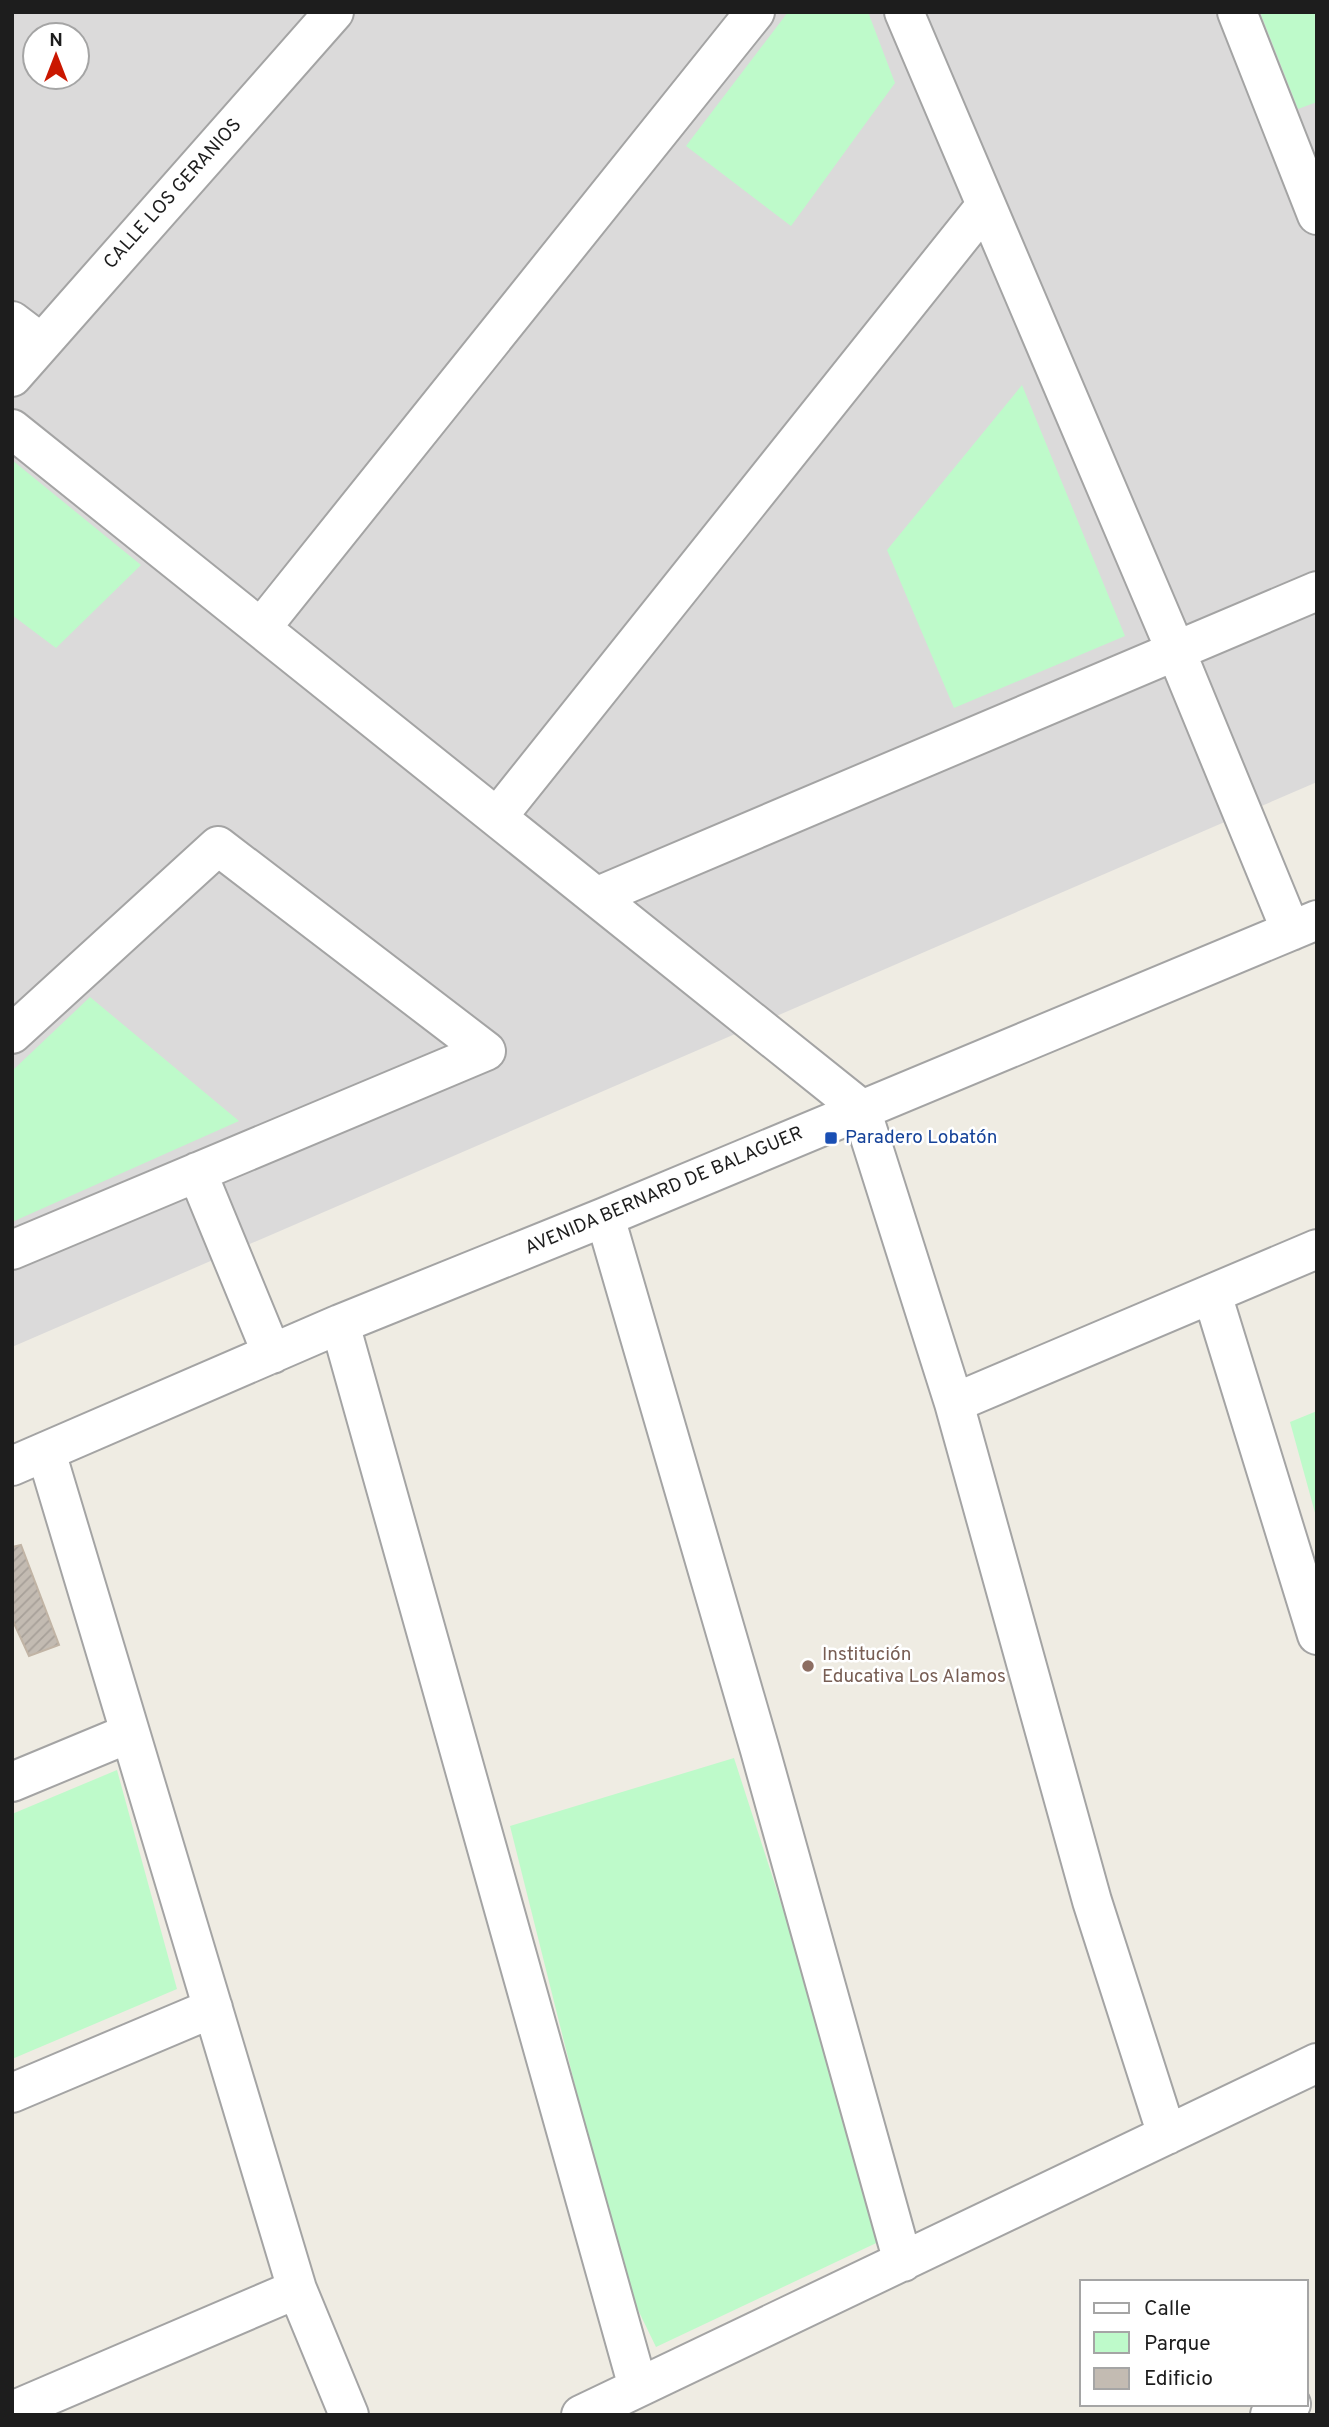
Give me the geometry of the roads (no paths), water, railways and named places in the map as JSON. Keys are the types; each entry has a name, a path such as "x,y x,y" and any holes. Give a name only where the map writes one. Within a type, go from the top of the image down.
{"street":[{"name":"CALLE LOS GERANIOS","path":"12,377 26,332 334,12"},
{"path":"261,628 755,12"},
{"path":"904,12 1175,649 1304,925"},
{"path":"1237,12 1317,215"},
{"path":"498,816 986,205"},
{"path":"12,429 861,1109 954,1404 1092,1901 1167,2135"},
{"path":"598,896 1317,591"},
{"path":"12,1034 218,846 486,1051 12,1250"},
{"name":"AVENIDA BERNARD DE BALAGUER","path":"29,1459 340,1324 1304,925"},
{"path":"197,1172 272,1353"},
{"path":"604,1217 760,1750 903,2262"},
{"path":"954,1404 1317,1249"},
{"path":"1212,1294 1317,1635"},
{"path":"340,1324 638,2387"},
{"path":"29,1459 130,1733 297,2289 349,2415"},
{"path":"12,1782 130,1733"},
{"path":"12,2093 213,2008"},
{"path":"581,2415 1317,2063"},
{"path":"12,2411 297,2289"},
{"path":"1270,2415 1287,2406"}],"place":[{"name":"Paradero Lobatón","path":"831,1138"},
{"name":"Institución Educativa Los Alamos","path":"808,1666"}]}
